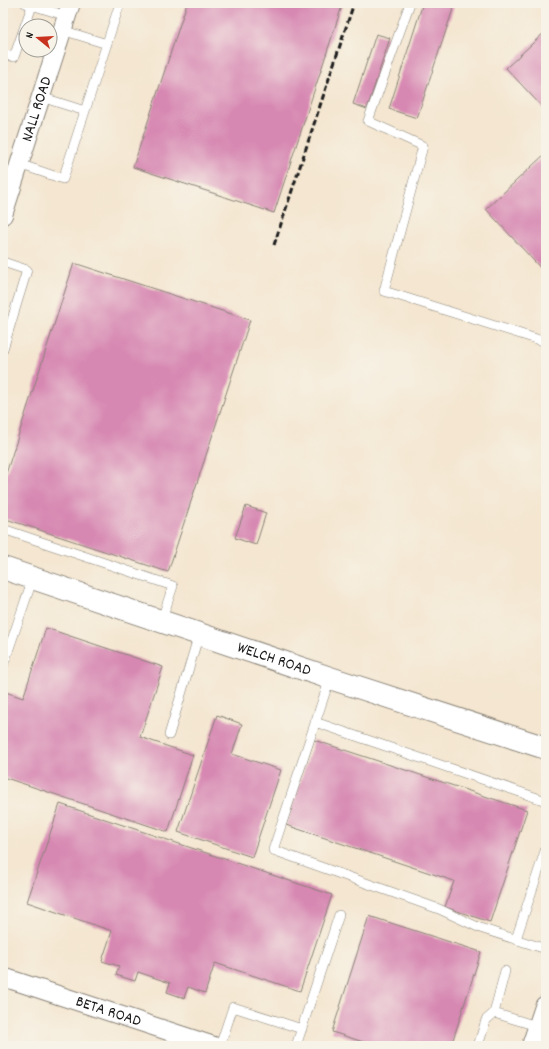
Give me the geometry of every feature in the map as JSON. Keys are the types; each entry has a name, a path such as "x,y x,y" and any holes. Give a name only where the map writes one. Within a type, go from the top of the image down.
{"street":[{"name":"NALL ROAD","path":"4,210 67,16"},
{"name":"WELCH ROAD","path":"3,568 161,622 546,748"},
{"name":"BETA ROAD","path":"3,976 214,1046"}],"lane":[{"path":"19,164 63,179 120,3"},
{"path":"410,3 368,121 423,146 384,290 546,342"},
{"path":"3,54 14,57 30,4 67,16 106,44"},
{"path":"41,97 85,111"},
{"path":"3,262 27,270 3,349"},
{"path":"3,529 173,586 161,622"},
{"path":"3,666 33,578"},
{"path":"169,735 199,634"},
{"path":"330,678 273,850 439,909 480,928 546,948"},
{"path":"315,722 546,801"},
{"path":"516,939 546,848"},
{"path":"296,1046 340,915"},
{"path":"478,1046 486,1020 494,1013 505,971"},
{"path":"220,1046 233,1007 302,1029"},
{"path":"494,1013 540,1027"}],"building":[{"path":"187,3 343,3 274,213 133,167"},
{"path":"423,3 455,3 417,118 389,109"},
{"path":"546,31 546,111 506,68"},
{"path":"376,34 390,38 367,109 353,104"},
{"path":"546,153 546,274 486,209"},
{"path":"74,263 250,320 168,572 3,518 3,483"},
{"path":"246,506 266,513 256,545 235,538"},
{"path":"46,628 163,667 140,737 193,755 168,832 3,777 3,691 23,698"},
{"path":"217,715 242,724 232,754 281,770 252,857 178,832"},
{"path":"314,740 527,810 490,922 445,907 454,881 286,825"},
{"path":"60,804 332,895 300,991 215,963 205,993 188,987 184,998 167,992 170,983 138,972 135,981 116,975 119,966 102,961 112,931 27,902"},
{"path":"369,916 481,952 451,1046 376,1046 332,1032"}],"railway":[{"path":"274,245 354,3"}]}
